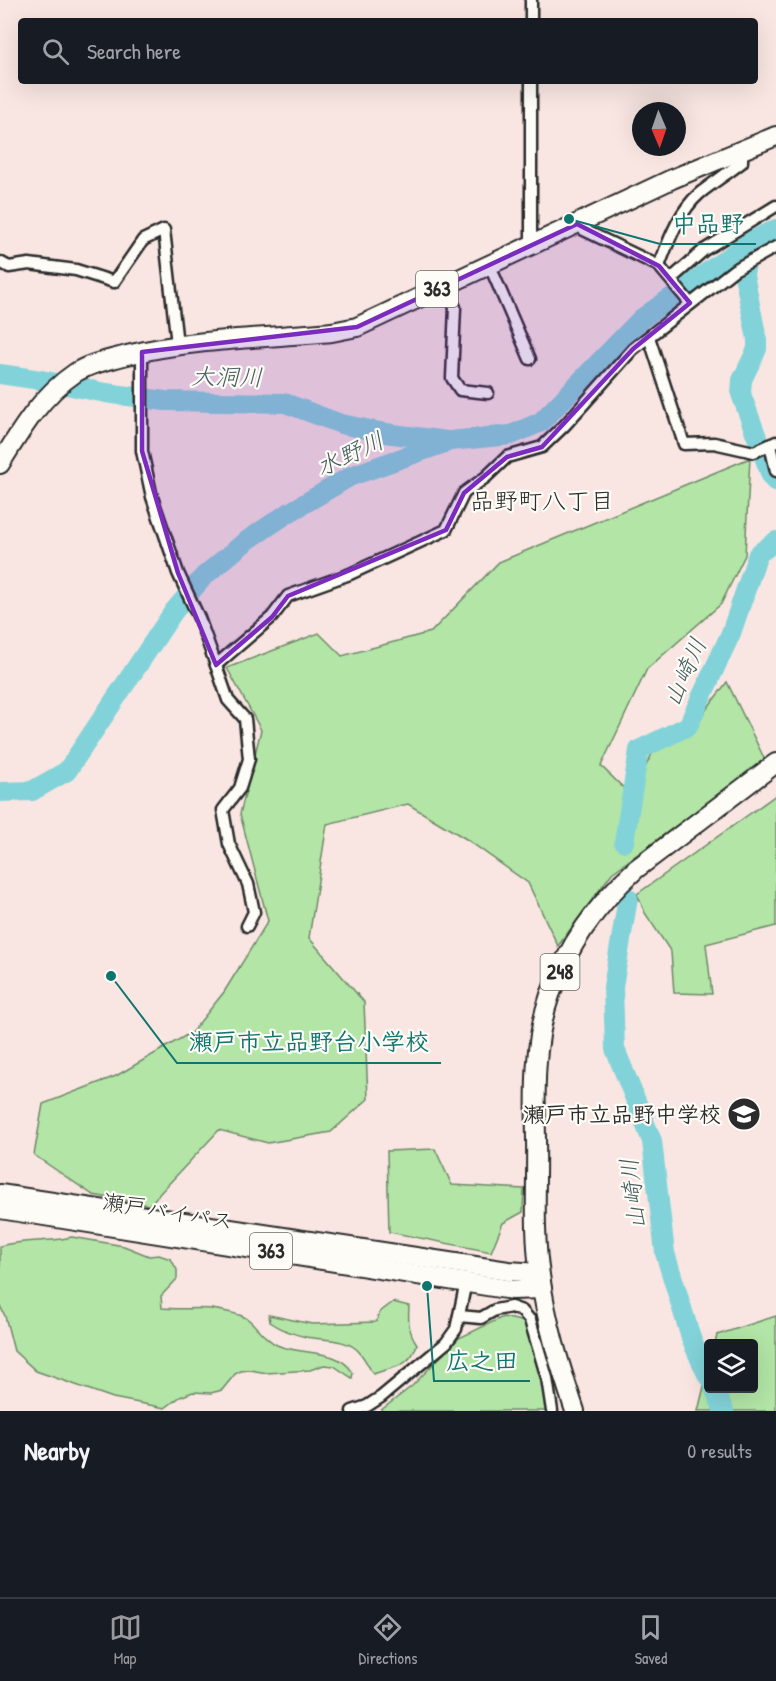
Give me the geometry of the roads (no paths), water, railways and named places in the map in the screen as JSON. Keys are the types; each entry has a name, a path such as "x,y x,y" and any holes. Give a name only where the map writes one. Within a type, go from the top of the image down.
{"highway":[{"name":"363","path":"0,465 37,407 78,372 107,360 177,344 332,332 357,327 672,179 776,135"},
{"name":"248","path":"575,1411 552,1340 541,1281 535,1095 540,1032 550,994 571,948 588,920 615,888 776,763"},
{"name":"瀬戸バイパス","path":"0,1194 508,1271 541,1281"},
{"name":"瀬戸バイパス","path":"0,1209 512,1290 541,1281"}],"street":[{"path":"531,0 531,18"},
{"path":"531,84 531,244"},
{"path":"659,266 684,211 699,194 742,162 742,150"},
{"path":"671,279 704,250 776,206"},
{"path":"577,224 584,230 659,266 690,303"},
{"path":"0,262 9,267 29,264 76,270 114,282 143,240 164,230 177,344"},
{"path":"216,664 272,617 288,596 350,574 446,531 464,493 486,477 507,457 542,447 565,425 633,349 734,270 776,247"},
{"path":"489,264 530,359"},
{"path":"443,286 455,307 452,378 460,390 488,393"},
{"path":"650,337 684,444 714,442 754,452 773,443 776,471"},
{"path":"142,352 142,452 149,485 178,573 199,618 228,700 245,719 249,759 240,788 223,810 229,844 248,884 254,912 247,926"},
{"path":"352,1411 367,1406 381,1397 446,1343 456,1329 466,1281"},
{"path":"459,1316 482,1318 495,1310 511,1307 522,1311 530,1320 547,1378 552,1411"}],"waterway":[{"name":"水野川","path":"0,792 32,791 67,771 174,611 204,576 245,542 351,476 450,441 511,435 541,422 641,319 750,242 776,229"},
{"name":"山崎川","path":"749,245 744,275 757,349 742,380 741,394 772,478 776,482"},
{"name":"大洞川","path":"0,374 165,401 285,403 341,424 385,433 447,441"},
{"name":"山崎川","path":"624,842 639,750 688,726 731,633 758,554 776,541"},
{"name":"水野川","path":"0,798 7,792"},
{"name":"山崎川","path":"628,898 613,987 615,1049 652,1141 665,1253 692,1341 704,1367"},
{"name":"山崎川","path":"716,1393 724,1411"}],"place":[{"name":"中品野","path":"569,219"},
{"name":"瀬戸市立品野台小学校","path":"111,976"},
{"name":"瀬戸市立品野中学校","path":"744,1114"},
{"name":"広之田","path":"427,1286"}],"district":[{"name":"品野町八丁目","path":"542,501"}]}
